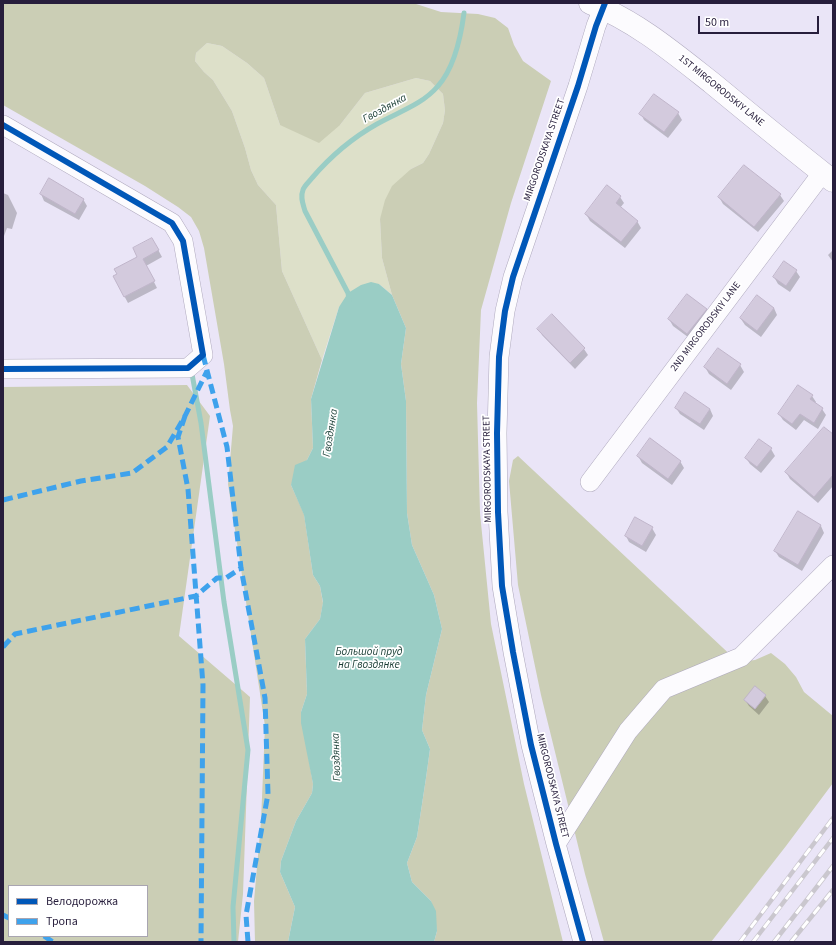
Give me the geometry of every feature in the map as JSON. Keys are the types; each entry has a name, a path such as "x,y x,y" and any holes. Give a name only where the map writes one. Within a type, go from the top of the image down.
{"street":[{"name":"1ST MIRGORODSKIY LANE","path":"600,5 662,44 828,176"},
{"name":"MIRGORODSKAYA STREET","path":"583,942 556,844 531,744 513,652 502,586 498,512 497,433 499,358 505,311 514,277 578,86 596,26 600,5"},
{"path":"3,126 172,223 182,241 203,355 188,368 3,369"},
{"name":"2ND MIRGORODSKIY LANE","path":"590,482 828,176"},
{"path":"556,844 628,731 664,689 742,657 833,566"}],"shaded area":[{"path":"3,3 413,3 441,12 478,14 495,18 508,28 514,45 523,61 551,81 511,203 481,310 477,403 480,513 491,624 524,784 563,942 434,942 437,931 431,901 412,882 407,863 417,837 426,778 430,749 422,730 426,695 442,629 434,595 412,545 407,513 406,401 401,364 406,328 392,295 382,258 380,219 385,200 392,186 411,169 423,163 429,154 443,123 445,110 443,94 430,81 416,78 365,93 340,125 319,143 280,125 264,78 247,63 222,46 207,43 196,53 195,61 213,80 232,111 251,170 258,185 276,205 282,271 322,360 311,399 313,448 291,485 304,514 313,575 320,586 323,603 320,619 305,639 307,694 301,712 313,784 312,793 296,821 281,861 280,872 295,907 288,942 255,942 254,901 261,821 265,726 228,484 233,426 204,248 199,231 191,217 178,207 145,186 3,105"},
{"path":"207,43 222,46 247,63 264,78 280,125 340,125 365,93 416,78 430,81 443,94 445,110 443,123 429,154 423,163 411,169 380,219 382,258 392,295 379,284 339,307 322,360 282,271 276,205 258,185 251,170 232,111 213,80 195,61 196,53"},
{"path":"187,385 210,416 179,636 250,697 243,894 238,942 3,942 3,387"},
{"path":"518,456 738,662 755,660 771,653 785,664 796,677 804,692 833,716 833,783 711,942 604,942 585,874 541,695 518,585 509,481 513,460"}],"water":[{"name":"Большой пруд на Гвоздянке","path":"371,282 379,284 392,295 406,328 401,364 406,401 407,513 412,545 434,595 442,629 426,695 422,730 430,749 426,778 417,837 407,863 412,882 431,901 436,911 437,931 434,942 288,942 295,907 280,872 281,861 296,821 312,793 313,784 301,723 301,712 307,694 305,639 320,619 323,602 320,586 313,575 304,515 291,485 295,465 307,460 313,448 311,399 339,307 348,293 361,285"}],"building":[{"path":"654,94 679,112 664,132 639,114"},
{"path":"744,165 781,194 754,227 718,197"},
{"path":"49,178 84,199 75,214 40,194"},
{"path":"607,185 621,196 616,203 638,221 621,242 585,214"},
{"path":"152,238 159,250 143,259 155,281 124,297 113,276 117,274 114,269 137,257 133,248"},
{"path":"784,261 797,270 786,286 773,277"},
{"path":"687,294 707,309 687,334 668,319"},
{"path":"757,295 774,308 757,331 740,318"},
{"path":"552,314 585,348 570,363 537,329"},
{"path":"718,348 741,364 727,384 704,367"},
{"path":"798,385 813,395 810,399 823,408 814,423 800,414 792,424 778,414"},
{"path":"685,392 710,409 700,424 675,408"},
{"path":"824,427 833,434 833,475 814,497 785,472"},
{"path":"650,438 681,461 668,479 637,456"},
{"path":"759,439 772,448 757,467 745,458"},
{"path":"798,511 821,525 798,565 774,551"},
{"path":"635,517 653,527 642,546 625,536"},
{"path":"755,686 766,695 755,709 744,700"}],"waterway":[{"name":"Гвоздянка","path":"349,300 348,293 305,211 302,198 304,188 326,163 350,142 368,129 409,108 432,93 444,79 452,61 459,41 464,13"},
{"path":"192,374 201,423 224,602 248,750 233,907 234,942"}],"railway":[{"path":"740,942 833,818"},
{"path":"753,942 833,838"},
{"path":"774,942 833,866"},
{"path":"791,942 833,890"}],"marked path":[{"path":"203,355 227,447 241,568 265,698 268,794 246,915 248,942"},
{"path":"3,500 81,481 132,473 167,447 185,416 207,371"},
{"path":"185,416 178,437 188,489 203,685 201,942"},
{"path":"3,647 15,634 196,596 217,578 226,578 241,568"},
{"path":"3,915 8,918"},
{"path":"46,937 53,942"}],"cycle path":[{"path":"583,942 531,745 513,652 502,586 498,512 497,433 499,357 505,311 513,277 578,86 596,26 605,3"},
{"path":"3,125 172,223 183,241 203,355 188,368 3,369"}]}
